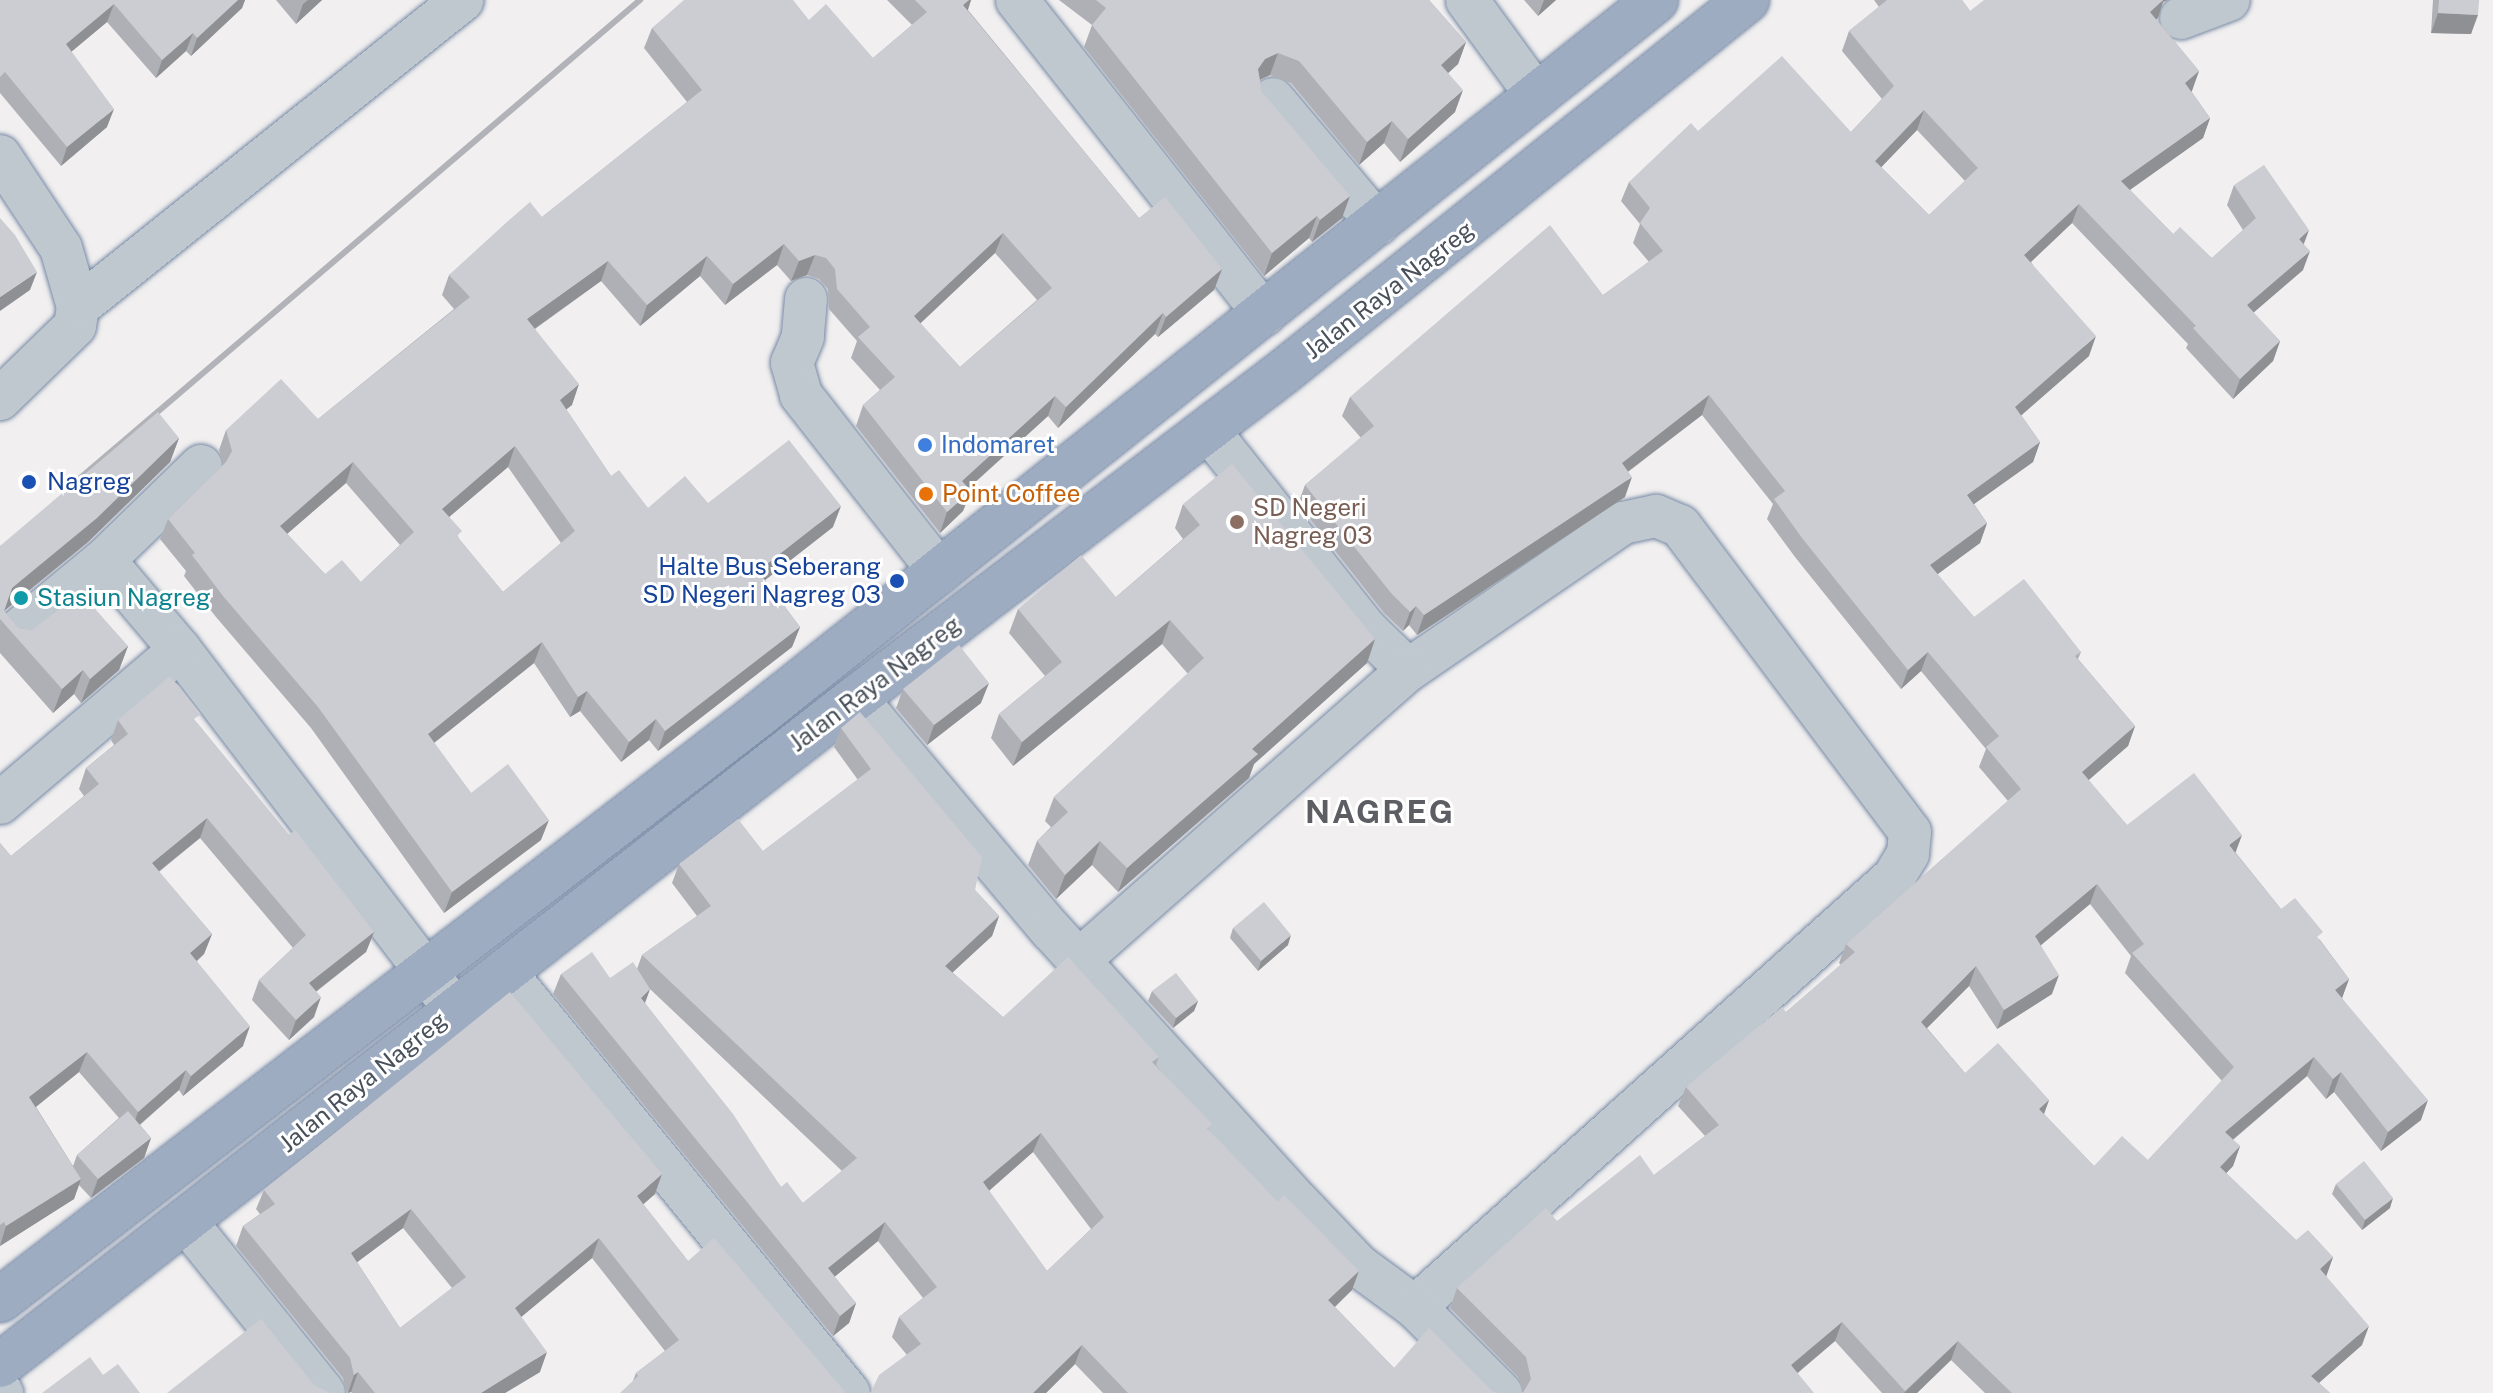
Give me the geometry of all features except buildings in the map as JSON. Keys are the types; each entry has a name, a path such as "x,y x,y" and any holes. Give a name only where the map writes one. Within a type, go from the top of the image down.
{"highway":[{"name":"Jalan Raya Nagreg","path":"0,1300 940,572 1656,0"},
{"name":"Jalan Raya Nagreg","path":"0,1365 187,1223 454,1009 1208,430 1574,143 1747,0"}],"street":[{"path":"78,307 463,0"},
{"path":"1017,0 1264,314"},
{"path":"1467,0 1537,96"},
{"path":"2181,18 2229,0"},
{"path":"1273,99 1378,224"},
{"path":"0,156 61,248 78,307 75,326 0,399"},
{"path":"806,299 803,337 792,363 801,395 940,572"},
{"path":"1208,430 1366,629 1408,670"},
{"path":"19,630 104,560 201,466"},
{"path":"1079,960 1408,670 1623,523 1656,516 1680,526 1910,832 1908,854 1894,877 1415,1307"},
{"path":"104,560 180,650 454,1009"},
{"path":"0,803 180,650"},
{"path":"856,698 1079,960 1359,1266 1415,1307 1501,1393"},
{"path":"504,971 849,1393"},
{"path":"187,1223 324,1393"}],"railway":[{"path":"79,479 640,0"}],"place":[{"name":"Indomaret","path":"925,445"},
{"name":"Nagreg","path":"29,482"},
{"name":"Point Coffee","path":"926,494"},
{"name":"SD Negeri Nagreg 03","path":"1237,522"},
{"name":"Halte Bus Seberang SD Negeri Nagreg 03","path":"897,581"},
{"name":"Stasiun Nagreg","path":"21,598"}],"district":[{"name":"NAGREG","path":"1380,812"}]}
